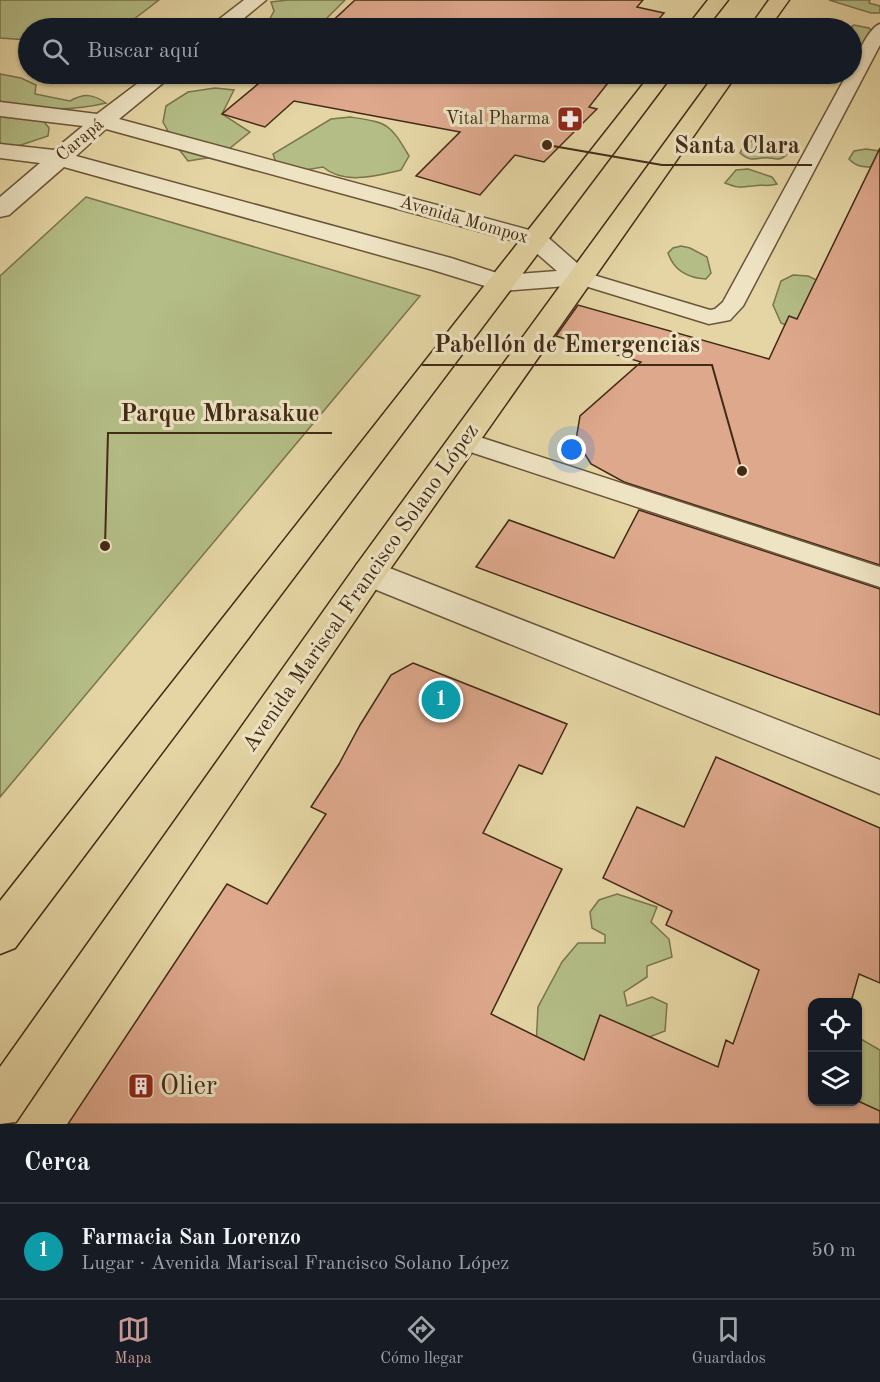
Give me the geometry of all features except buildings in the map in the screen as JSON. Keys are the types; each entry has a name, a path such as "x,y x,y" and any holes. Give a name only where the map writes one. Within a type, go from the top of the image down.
{"main road":[{"path":"704,18 718,0"},
{"path":"766,18 779,0"},
{"path":"0,934 654,84"},
{"name":"Avenida Mariscal Francisco Solano López","path":"0,1106 369,573 719,84"}],"street":[{"path":"233,18 256,0"},
{"name":"Carapá","path":"0,210 102,121 150,84"},
{"name":"Avenida Mompox","path":"0,109 102,121 535,239 580,277"},
{"name":"Avenida Mompox","path":"0,151 58,158 442,264 501,283 580,277"},
{"path":"369,573 880,777"}],"lane":[{"path":"862,63 880,29"},
{"path":"580,277 709,317 722,315 732,306 851,84"},
{"path":"464,441 880,577"}],"green space":[{"path":"0,0 159,0 135,18 18,18 18,39 0,38"},
{"path":"345,0 327,18 270,18 274,11 271,2"},
{"path":"829,0 870,0 869,3 880,6 880,13 871,13"},
{"path":"862,27 869,28 874,34 866,47 862,47"},
{"path":"0,74 18,77 18,84 36,85 35,94 70,101 88,96 106,103 79,108 53,109 0,104"},
{"path":"215,88 234,90 222,114 250,132 220,156 188,161 163,122 166,106 188,92"},
{"path":"0,116 41,118 49,128 48,136 15,147 0,145"},
{"path":"350,117 380,123 392,130 409,156 401,170 360,178 341,176 323,167 280,174 273,154 331,119"},
{"path":"751,141 776,142 788,153 779,159 748,158 740,153 744,145"},
{"path":"866,149 880,151 880,167 860,166 849,159 854,151"},
{"path":"748,169 772,177 777,184 739,187 725,183 736,170"},
{"path":"86,197 420,296 0,797 0,276"},
{"path":"681,246 707,257 711,273 706,279 688,275 674,265 668,253 673,248"},
{"path":"793,275 808,276 823,283 795,329 781,323 773,305 781,281"},
{"path":"617,894 657,907 651,922 669,939 672,957 647,966 647,977 624,992 627,1006 652,997 667,1004 665,1031 569,1068 536,1047 538,1007 562,962 578,943 605,943 605,935 592,928 590,912 599,900"},
{"path":"862,1040 880,1050 880,1114 862,1104"}],"place":[{"name":"Vital Pharma","path":"570,119"},
{"name":"Santa Clara","path":"547,145"},
{"name":"Pabellón de Emergencias","path":"742,471"},
{"name":"Parque Mbrasakue","path":"105,546"},
{"name":"Farmacia San Lorenzo","path":"441,700"},
{"name":"Olier","path":"141,1086"}]}
